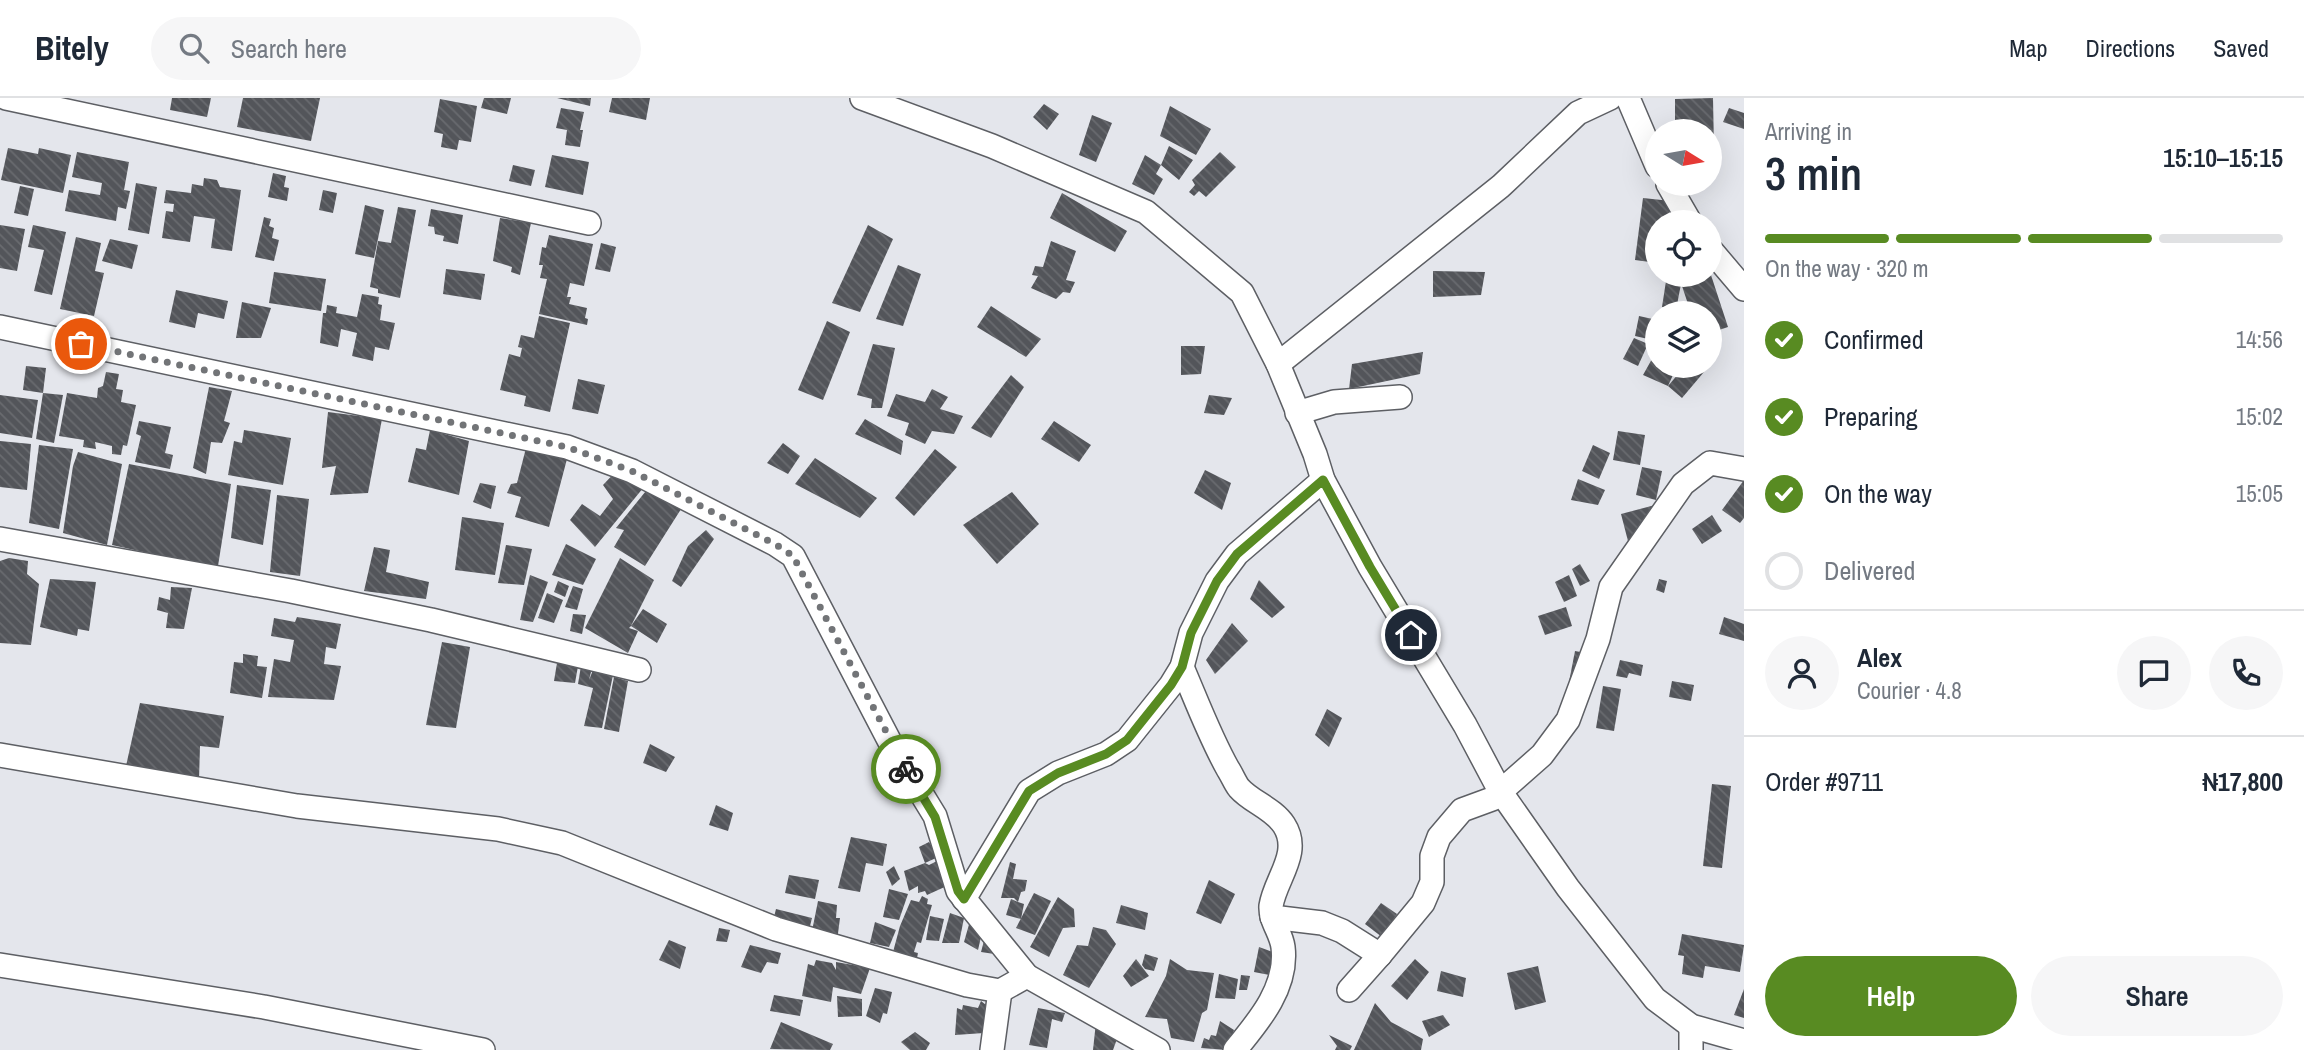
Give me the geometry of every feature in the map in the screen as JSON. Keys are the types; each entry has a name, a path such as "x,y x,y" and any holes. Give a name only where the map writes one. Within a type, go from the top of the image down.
{"street":[{"path":"6,98 589,223"},
{"path":"1278,364 1501,186 1578,113 1610,98"},
{"path":"1628,98 1645,138"},
{"path":"868,99 992,146 1146,212 1242,293 1278,364 1323,480 1370,567 1465,725 1500,791 1568,888 1656,999 1691,1026 1744,1041"},
{"path":"1722,262 1744,289"},
{"path":"0,327 567,447 632,471 775,544 793,556 891,744 935,817 958,891 964,899 1027,976 1158,1050"},
{"path":"1297,413 1334,402 1400,397"},
{"path":"1349,990 1423,903 1432,882 1432,856 1439,837 1462,810 1492,799 1542,755 1568,720 1598,639 1611,587 1683,484 1710,463 1744,469"},
{"path":"964,899 1029,791 1058,773 1106,754 1127,740 1182,667 1191,633 1217,581 1237,554 1323,480"},
{"path":"0,539 291,591 431,620 639,670"},
{"path":"1182,667 1219,753 1239,788 1284,825 1291,846 1271,905 1272,918 1283,948 1281,970 1273,998 1262,1017 1235,1050"},
{"path":"0,755 297,806 498,829 562,844 775,929 967,985 1000,991 1027,976"},
{"path":"1272,918 1322,923 1342,931 1380,955"},
{"path":"0,965 264,1007 483,1050"},
{"path":"992,1050 1000,991"},
{"path":"1691,1026 1691,1050"}],"building":[{"path":"172,98 211,98 207,117 170,110"},
{"path":"243,98 320,98 311,141 237,127"},
{"path":"484,98 511,98 507,114 481,108"},
{"path":"557,98 591,98 590,106"},
{"path":"612,98 650,98 646,120 609,112"},
{"path":"1713,98 1713,119 1675,119 1675,99"},
{"path":"440,99 477,106 471,142 459,140 457,150 441,147 443,134 434,132"},
{"path":"1044,104 1059,114 1047,130 1033,117"},
{"path":"1170,106 1211,129 1196,155 1160,136"},
{"path":"561,108 584,112 580,147 565,145 567,130 556,128"},
{"path":"1729,108 1744,113 1744,129 1723,122"},
{"path":"1092,115 1112,123 1096,162 1079,155"},
{"path":"1169,146 1193,160 1179,180 1161,165"},
{"path":"8,148 38,154 39,148 71,155 63,193 1,180"},
{"path":"77,152 129,162 124,190 130,191 126,209 118,207 116,221 65,211 69,190 100,195 102,183 72,177"},
{"path":"1220,152 1236,167 1206,197 1199,191 1194,196 1189,192 1195,185 1192,180"},
{"path":"552,155 589,162 583,195 545,187"},
{"path":"1145,155 1161,165 1156,174 1163,179 1154,195 1132,184"},
{"path":"513,165 535,170 531,186 509,181"},
{"path":"273,173 286,176 284,187 289,188 287,201 268,197"},
{"path":"204,178 217,180 220,187 241,190 232,251 211,248 215,219 194,216 190,242 162,238 166,211 173,212 174,204 164,203 166,190 191,193 192,184 203,186"},
{"path":"136,183 157,187 149,234 128,230"},
{"path":"20,186 34,189 28,216 14,213"},
{"path":"323,190 337,193 333,213 319,210"},
{"path":"1062,193 1127,231 1115,252 1050,218"},
{"path":"1643,198 1671,201 1670,210 1645,210 1645,261 1635,260"},
{"path":"365,205 384,210 374,258 355,254"},
{"path":"398,207 416,210 400,298 378,293 378,289 370,287 378,241 391,243"},
{"path":"431,209 463,215 458,244 443,241 444,236 435,234 434,227 428,226"},
{"path":"264,217 271,219 269,226 274,228 272,238 279,240 274,261 255,257"},
{"path":"500,218 531,223 520,275 511,272 512,267 493,261"},
{"path":"0,225 25,229 17,271 0,268"},
{"path":"33,225 66,232 52,295 34,291 44,250 28,247"},
{"path":"868,225 893,239 860,312 832,303"},
{"path":"549,235 593,244 584,286 570,283 567,297 571,297 569,304 587,308 587,325 539,314 547,279 540,278 543,265 539,265 542,247 546,248"},
{"path":"76,237 101,243 95,271 104,273 94,316 60,309"},
{"path":"110,239 138,245 132,269 102,261"},
{"path":"1051,241 1076,251 1066,280 1075,282 1070,293 1063,292 1056,299 1031,288 1038,276 1032,275 1035,266 1043,267"},
{"path":"601,243 616,247 610,272 595,269"},
{"path":"898,265 921,274 903,326 876,319"},
{"path":"446,269 485,274 481,300 443,294"},
{"path":"1433,271 1485,272 1481,295 1433,297"},
{"path":"274,272 326,279 321,311 269,303"},
{"path":"1665,287 1680,287 1678,301 1663,301"},
{"path":"1682,287 1715,287 1720,301 1687,301"},
{"path":"176,290 228,301 224,319 198,313 195,328 169,322"},
{"path":"362,294 379,297 378,304 382,305 380,320 395,323 389,350 375,347 373,361 352,356 357,333 341,329 338,347 320,343 323,313 326,313 327,305 337,307 336,313 357,317"},
{"path":"242,302 271,308 261,338 236,338"},
{"path":"991,306 1041,339 1026,357 977,327"},
{"path":"1722,309 1728,327 1722,329"},
{"path":"539,316 570,323 550,412 524,406 526,396 500,390 509,354 520,357 522,348 518,347 521,335 534,338"},
{"path":"1639,316 1645,317 1645,338 1635,336"},
{"path":"827,321 850,332 823,400 798,390"},
{"path":"1634,338 1645,343 1645,351 1638,366 1623,359"},
{"path":"873,344 895,348 882,408 871,408 872,399 857,395"},
{"path":"1181,346 1205,346 1201,374 1181,375"},
{"path":"1423,352 1420,374 1349,389 1352,364"},
{"path":"26,366 46,368 43,393 23,390"},
{"path":"106,372 119,374 116,389 123,390 121,402 136,405 127,446 123,445 121,455 112,454 112,446 95,442 96,449 83,447 84,440 59,436 67,393 97,398 98,388 103,386"},
{"path":"1011,375 1024,387 991,438 971,428"},
{"path":"1650,378 1672,378 1668,386"},
{"path":"1675,378 1699,378 1682,398 1668,386"},
{"path":"578,379 605,385 598,414 572,409"},
{"path":"209,387 232,391 224,421 230,423 222,443 211,442 206,474 193,468"},
{"path":"932,389 948,397 940,409 963,416 954,434 932,431 925,444 905,435 909,423 887,416 896,394 925,402"},
{"path":"43,393 63,395 54,443 36,439"},
{"path":"0,395 38,400 32,438 0,433"},
{"path":"1209,395 1232,398 1224,415 1204,413"},
{"path":"328,412 382,419 368,493 330,495 336,466 322,468"},
{"path":"865,419 903,441 901,455 855,434"},
{"path":"139,421 171,427 165,453 173,455 170,469 135,462 141,436 136,434"},
{"path":"1054,421 1091,445 1079,462 1041,439"},
{"path":"244,430 291,438 283,485 228,475 234,441 242,443"},
{"path":"430,430 469,441 459,495 408,482 416,448 426,450"},
{"path":"1618,431 1645,435 1640,465 1613,460"},
{"path":"0,441 31,444 27,490 0,487"},
{"path":"783,443 800,456 788,474 767,463"},
{"path":"39,445 73,449 59,529 29,523"},
{"path":"1593,445 1610,453 1599,479 1582,471"},
{"path":"526,448 567,459 549,527 515,517 521,497 507,493 511,484 517,483"},
{"path":"935,449 957,467 914,516 895,498"},
{"path":"78,452 122,464 107,545 63,533 73,466"},
{"path":"815,458 877,498 860,518 795,484"},
{"path":"129,464 231,484 218,566 112,545"},
{"path":"622,465 648,482 595,547 570,520 582,504 600,516 613,499 603,485"},
{"path":"1642,467 1662,471 1656,500 1636,495"},
{"path":"1205,470 1231,483 1222,510 1194,493"},
{"path":"1578,479 1605,490 1598,505 1571,500"},
{"path":"1744,480 1744,518 1740,523 1722,510"},
{"path":"654,481 683,506 645,566 614,547 624,530 616,528"},
{"path":"480,483 496,486 491,509 473,502"},
{"path":"237,485 271,490 263,545 231,538"},
{"path":"1012,492 1039,524 997,564 963,525"},
{"path":"277,495 309,499 300,576 270,572"},
{"path":"1655,505 1659,520 1640,525 1644,541 1629,545 1621,514"},
{"path":"1712,515 1722,531 1702,544 1692,529"},
{"path":"462,517 504,523 495,575 455,570"},
{"path":"706,530 714,539 681,587 672,581 688,546"},
{"path":"566,544 596,559 583,585 552,575"},
{"path":"506,545 532,549 524,585 498,583"},
{"path":"374,547 390,550 386,572 429,582 426,599 364,591"},
{"path":"9,558 28,561 27,574 39,584 31,645 0,643 0,561"},
{"path":"620,558 654,580 629,628 638,631 628,653 585,628"},
{"path":"1580,564 1590,581 1580,586 1572,569"},
{"path":"530,575 548,582 533,622 520,620"},
{"path":"1569,575 1577,596 1564,602 1555,582"},
{"path":"50,579 96,582 89,631 78,629 77,636 40,627"},
{"path":"1659,579 1667,581 1664,593 1656,590"},
{"path":"1259,580 1285,607 1272,618 1250,599"},
{"path":"558,581 569,586 565,597 554,592"},
{"path":"573,586 583,589 577,610 565,607"},
{"path":"171,587 192,588 184,629 166,628 168,613 157,610 159,597 170,600"},
{"path":"547,593 563,600 554,623 538,618"},
{"path":"1566,607 1572,626 1545,635 1538,616"},
{"path":"643,609 667,624 657,643 631,626"},
{"path":"573,614 586,615 582,634 570,631"},
{"path":"297,617 341,624 336,649 326,647 324,664 341,666 334,700 268,697 274,659 290,662 294,640 271,636 274,618 295,622"},
{"path":"1724,617 1744,624 1744,641 1719,634"},
{"path":"1232,623 1248,641 1215,674 1206,660"},
{"path":"442,642 470,647 456,728 426,725"},
{"path":"1575,651 1596,655 1590,686 1569,682"},
{"path":"243,654 258,656 257,666 267,667 262,698 230,693 234,662 243,663"},
{"path":"1620,660 1643,665 1641,676 1629,673 1627,678 1616,676"},
{"path":"557,663 578,666 575,683 554,681"},
{"path":"581,666 592,668 589,680 593,670 613,675 602,728 584,726 593,688 578,684"},
{"path":"614,677 628,681 619,732 604,729"},
{"path":"1672,681 1694,685 1691,701 1669,697"},
{"path":"1603,686 1621,689 1614,731 1596,728"},
{"path":"140,703 224,716 219,748 200,746 199,780 126,766"},
{"path":"1327,709 1342,718 1329,747 1315,735"},
{"path":"650,744 675,757 666,772 643,763"},
{"path":"1712,784 1731,786 1722,868 1703,866"},
{"path":"716,805 733,813 728,831 709,825"},
{"path":"851,837 887,844 883,866 866,863 860,892 838,888"},
{"path":"929,842 936,858 925,863 919,847"},
{"path":"947,856 949,885 927,895 925,891 918,893 918,886 909,891 904,871 925,863 929,865"},
{"path":"1010,862 1016,864 1013,879 1027,880 1025,891 1021,892 1018,902 1014,898 1001,898"},
{"path":"894,866 900,879 892,886 886,872"},
{"path":"789,875 819,880 815,899 785,893"},
{"path":"1209,880 1235,894 1221,924 1196,913"},
{"path":"889,889 908,894 899,920 883,917"},
{"path":"1034,893 1051,901 1035,935 1016,928"},
{"path":"922,896 928,899 927,904 932,905 921,943 917,942 914,952 918,953 917,958 893,952 911,900 919,902"},
{"path":"1058,897 1074,909 1075,927 1063,928 1049,957 1030,947"},
{"path":"1011,899 1024,904 1021,919 1006,915"},
{"path":"818,901 837,905 836,918 840,918 837,941 811,936"},
{"path":"1381,903 1397,914 1382,937 1365,924"},
{"path":"1121,905 1148,913 1145,930 1116,923"},
{"path":"776,909 812,918 808,934 772,925"},
{"path":"950,913 964,918 959,943 942,943"},
{"path":"930,916 944,919 939,941 926,940"},
{"path":"970,921 984,924 978,950 964,942"},
{"path":"875,922 896,930 889,947 870,943"},
{"path":"1093,927 1106,930 1116,944 1089,988 1063,975 1077,945 1088,946"},
{"path":"719,928 730,930 727,942 716,941"},
{"path":"1682,934 1744,945 1740,972 1705,966 1703,978 1682,974 1684,956 1678,955"},
{"path":"985,937 1001,955 981,952"},
{"path":"669,940 686,947 680,969 659,960"},
{"path":"750,945 781,953 778,964 767,962 761,973 741,967"},
{"path":"1259,947 1278,954 1274,976 1254,972"},
{"path":"1145,954 1158,958 1154,971 1145,969 1142,965"},
{"path":"1136,959 1149,976 1131,987 1123,976"},
{"path":"1170,959 1187,970 1214,973 1207,1010 1202,1013 1194,1042 1171,1038 1167,1019 1145,1017 1166,976"},
{"path":"1415,959 1429,972 1407,1000 1391,986"},
{"path":"816,960 832,963 836,970 836,962 870,968 861,994 833,987 831,1002 802,996 808,964 814,966"},
{"path":"1538,966 1546,1002 1515,1010 1507,973"},
{"path":"1441,971 1466,978 1463,997 1437,991"},
{"path":"1219,974 1238,979 1235,999 1215,998"},
{"path":"1241,975 1250,976 1247,990 1239,990"},
{"path":"875,988 892,992 887,1014 883,1013 880,1023 866,1016"},
{"path":"1744,989 1744,1018 1734,1015"},
{"path":"774,995 803,1000 800,1016 770,1011"},
{"path":"837,996 862,999 862,1016 838,1017"},
{"path":"981,1001 986,1005 984,1033 955,1035 957,1008 962,1010 963,1005 978,1008"},
{"path":"1375,1003 1391,1022 1423,1039 1421,1050 1354,1050"},
{"path":"1038,1008 1065,1013 1062,1022 1052,1019 1047,1048 1029,1045"},
{"path":"1443,1015 1450,1025 1429,1037 1422,1021"},
{"path":"1220,1021 1234,1030 1227,1050 1201,1048 1204,1038 1209,1040 1211,1035 1216,1036"},
{"path":"781,1022 833,1044 830,1050 770,1049"},
{"path":"1096,1022 1122,1025 1113,1050 1093,1050"},
{"path":"915,1032 930,1043 926,1050 910,1050 901,1042"},
{"path":"1329,1035 1352,1046 1350,1050 1335,1050 1337,1046"}],"way so far":[{"path":"81,344 567,447 632,471 775,544 793,556 906,769"}],"route":[{"path":"906,769 935,817 958,891 964,899 1029,791 1058,773 1106,754 1127,740 1171,685 1184,664 1191,633 1217,581 1237,554 1323,480 1411,635"}]}
